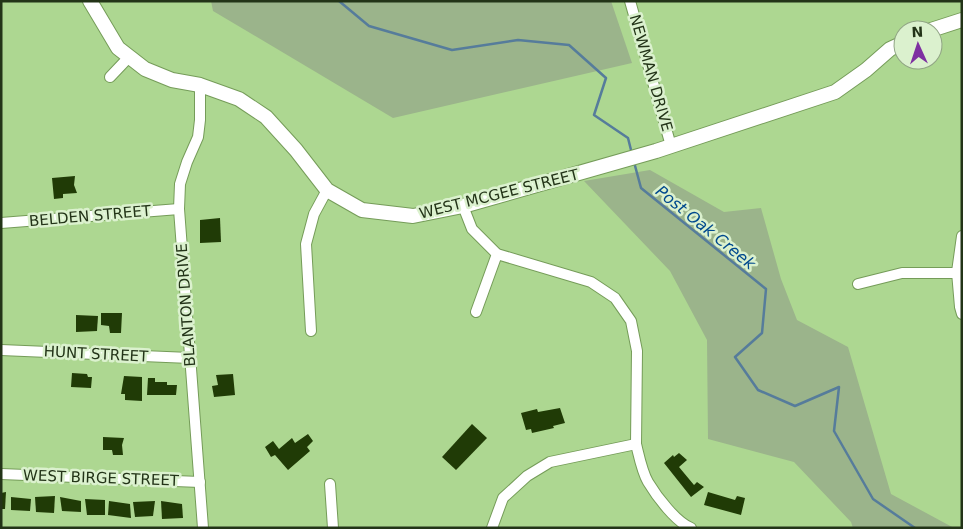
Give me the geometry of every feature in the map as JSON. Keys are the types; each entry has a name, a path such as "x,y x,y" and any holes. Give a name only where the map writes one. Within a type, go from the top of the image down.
{"street":[{"name":"WEST MCGEE STREET","path":"90,1 118,48 129,57 145,69 172,80 200,85 239,98 266,117 296,150 327,190 362,210 414,216 463,206 656,151 835,92 893,48"},
{"name":"NEWMAN DRIVE","path":"632,2 672,146"},
{"path":"943,26 962,20"},
{"path":"110,77 129,57"},
{"name":"BLANTON DRIVE","path":"200,85 198,137 180,184 179,209 203,528"},
{"path":"311,331 306,244 314,214 327,190"},
{"path":"463,206 472,229 498,254 591,282 615,298 631,321 637,351 636,444 647,481 666,507 686,527"},
{"name":"BELDEN STREET","path":"1,223 179,209"},
{"path":"962,236 959,272 962,314"},
{"path":"476,312 498,254"},
{"path":"858,284 902,272 959,272"},
{"name":"HUNT STREET","path":"1,350 190,358"},
{"path":"492,528 503,498 527,476 550,462 636,444"},
{"name":"WEST BIRGE STREET","path":"1,474 200,482"},
{"path":"330,484 333,528"}],"green space":[{"path":"211,1 611,1 632,63 393,118 213,11"},
{"path":"650,170 724,212 761,208 781,279 797,320 848,347 891,494 954,528 853,528 851,522 794,462 708,439 707,340 670,271 584,181"}],"building":[{"path":"75,176 74,185 77,193 63,194 63,198 54,199 52,178"},
{"path":"220,218 221,242 200,243 200,220"},
{"path":"101,313 122,313 121,333 110,333 109,326 101,325"},
{"path":"76,315 98,316 97,331 76,332"},
{"path":"72,373 87,374 88,377 92,377 91,388 71,387"},
{"path":"233,374 235,395 214,397 212,386 218,385 216,375"},
{"path":"124,376 142,377 142,401 125,400 125,394 121,394"},
{"path":"148,378 155,378 155,382 167,382 167,385 177,385 176,395 147,395"},
{"path":"560,408 565,423 553,426 554,428 532,433 531,429 526,430 521,413 537,409 538,412"},
{"path":"472,424 487,438 456,470 442,457"},
{"path":"308,434 313,441 307,447 310,451 288,470 275,455 271,457 265,447 273,441 279,449 292,438 295,443"},
{"path":"103,437 124,438 122,445 123,455 113,455 112,450 103,450"},
{"path":"679,453 687,460 679,467 694,485 697,482 704,487 691,497 664,463 673,455 674,457"},
{"path":"6,492 5,509 1,509 1,493"},
{"path":"708,492 735,500 737,496 745,498 741,515 704,505"},
{"path":"55,496 54,513 36,512 35,497"},
{"path":"11,497 31,499 30,511 11,510"},
{"path":"60,497 81,501 81,512 62,511"},
{"path":"85,499 105,500 105,515 87,515"},
{"path":"109,501 130,504 131,518 108,515"},
{"path":"155,501 153,516 135,517 133,502"},
{"path":"161,501 182,504 183,518 162,519"}],"waterway":[{"name":"Post Oak Creek","path":"339,1 369,26 452,50 518,40 569,45 606,78 594,115 628,138 632,154"},
{"name":"Post Oak Creek","path":"634,162 641,188 766,289 762,333 735,357 758,390 795,406 839,387 834,431 873,499 915,528"}]}
